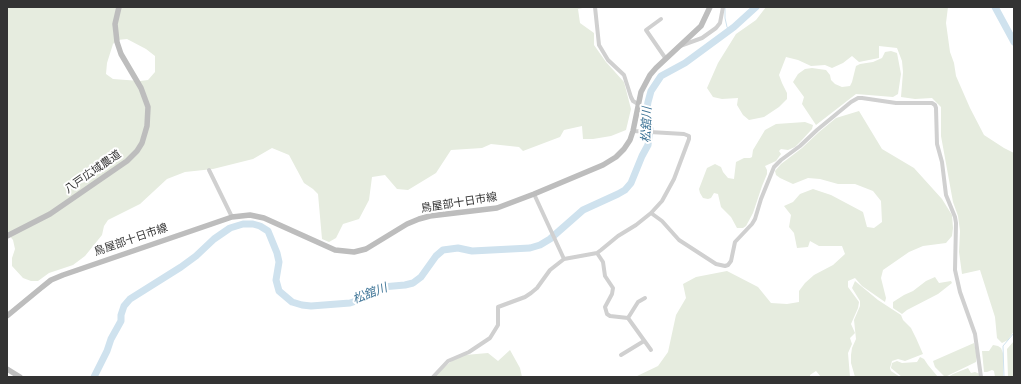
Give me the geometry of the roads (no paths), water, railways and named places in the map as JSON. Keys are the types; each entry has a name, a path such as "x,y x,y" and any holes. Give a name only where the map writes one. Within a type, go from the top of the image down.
{"main road":[{"name":"八戸広域農道","path":"7,236 50,214 82,192 127,161 137,151 142,143 147,126 148,107 141,88 117,42 115,24 119,7"},
{"name":"鳥屋部十日市線","path":"7,316 51,280 63,274 232,217 250,215 264,218 335,250 354,252 366,249 407,224 419,219 430,216 497,208 603,165 616,157 624,148 633,131 638,104 646,82 656,68 701,26 710,7"},
{"path":"7,368 20,377"}],"street":[{"path":"594,7 599,45 608,60 624,75 631,97 633,101 638,104"},
{"path":"680,46 702,38 716,28 720,23 722,7"},
{"path":"661,19 646,30 666,59"},
{"path":"651,213 662,221 678,240 716,264 725,266 728,265 731,260 734,242 755,219 767,180 774,167 851,102 858,98 862,98 896,103 932,103 936,108 937,144 942,162 946,195 955,216 955,270 960,292 974,334 981,377"},
{"path":"433,377 448,361 469,352 490,338 498,325 498,307 525,297 531,293 537,288 550,270 564,259 597,253 651,213 667,194 674,179 689,136 684,134 633,131"},
{"path":"209,170 232,217"},
{"path":"534,194 564,259"},
{"path":"597,253 603,262 606,276 613,288 612,294 605,307 605,311 610,316 628,318 651,350"},
{"path":"628,318 638,302 645,298"},
{"path":"621,355 644,341"}],"waterway":[{"path":"725,7 725,18 729,30"},
{"name":"松舘川","path":"94,377 121,321 124,306 130,299 181,267 196,256 214,239 230,228 243,224 253,224 268,231 279,262 276,280 279,291 292,302 311,306 350,303 359,300 382,287 413,283 421,277 436,256 443,250 458,248 472,251 530,248 540,245 550,239 583,210 625,190 631,183 648,145 650,129 646,115 648,102 651,91 661,76 685,63 734,27 756,7"},
{"name":"松舘川","path":"995,7 1014,42"},
{"path":"1004,377 1003,346 1014,333"}]}
